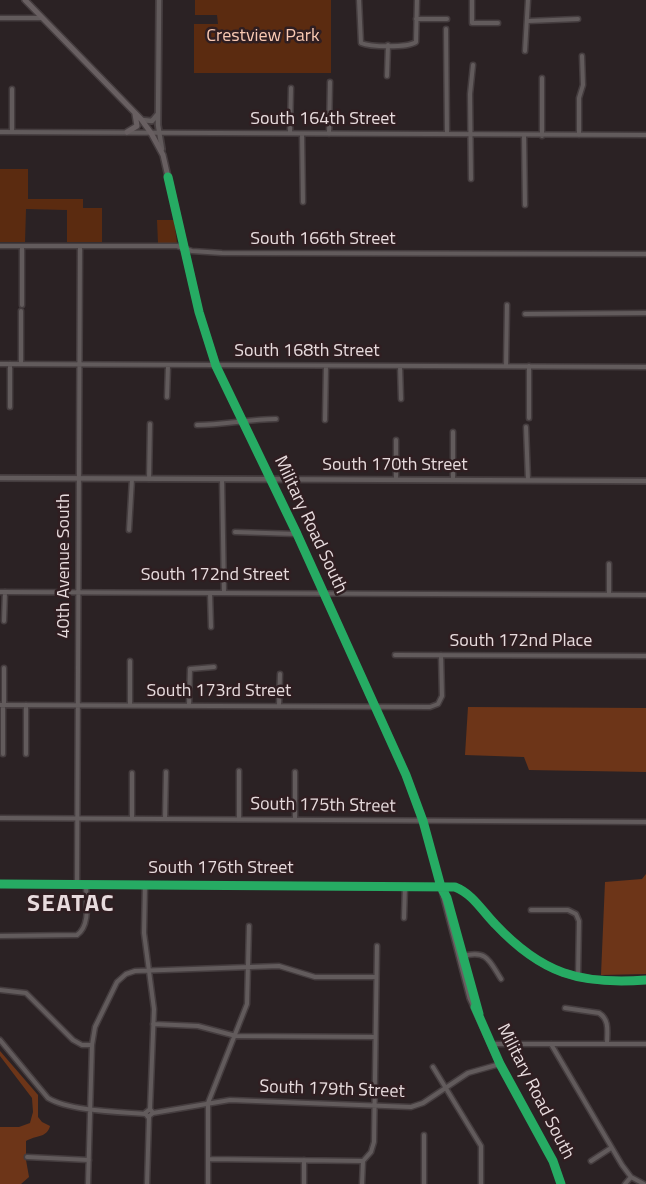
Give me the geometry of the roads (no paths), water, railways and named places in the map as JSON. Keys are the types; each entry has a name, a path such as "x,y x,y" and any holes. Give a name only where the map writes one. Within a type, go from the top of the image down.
{"main road":[{"name":"Military Road South","path":"25,0 134,112 151,133 163,155 199,312 216,366 297,534 406,775 423,821 461,957 470,998 500,1064 554,1161 561,1184"},
{"path":"127,132 136,126 134,112"}],"street":[{"path":"159,0 159,133 163,155"},
{"path":"359,0 359,37 362,44 388,45 411,45 416,42 417,0"},
{"path":"472,0 472,23 498,23"},
{"path":"525,51 528,0"},
{"path":"0,18 42,18"},
{"path":"416,19 447,19"},
{"path":"528,21 578,20"},
{"path":"446,29 447,134"},
{"path":"387,76 388,45"},
{"path":"579,135 579,98 583,85 582,56"},
{"path":"471,179 470,94 473,65"},
{"path":"542,78 542,136"},
{"path":"328,134 330,82"},
{"path":"290,134 291,88"},
{"path":"12,89 12,132"},
{"path":"141,120 152,121 159,113"},
{"name":"South 164th Street","path":"0,132 646,135"},
{"path":"302,134 303,202"},
{"path":"524,135 525,205"},
{"name":"South 166th Street","path":"0,246 177,246 192,251 222,253 646,254"},
{"path":"22,246 22,304"},
{"name":"40th Avenue South","path":"77,885 80,247"},
{"path":"506,366 507,305"},
{"path":"21,311 21,364"},
{"path":"525,314 646,313"},
{"name":"South 168th Street","path":"0,364 646,367"},
{"path":"10,364 10,406"},
{"path":"167,397 168,366"},
{"path":"325,420 326,366"},
{"path":"400,366 401,399"},
{"path":"529,366 529,418"},
{"path":"197,425 221,425 243,420 276,419"},
{"path":"149,479 150,424"},
{"path":"526,427 528,480"},
{"path":"453,432 453,480"},
{"path":"396,440 396,480"},
{"name":"South 170th Street","path":"0,478 646,481"},
{"path":"129,530 132,479"},
{"path":"222,479 224,593"},
{"path":"235,532 297,534"},
{"path":"609,564 609,595"},
{"path":"2,592 4,621"},
{"name":"South 172nd Street","path":"2,592 646,595"},
{"path":"210,593 211,627"},
{"name":"South 172nd Place","path":"395,655 646,656"},
{"name":"South 173rd Street","path":"2,705 430,707 438,704 442,696 441,655"},
{"path":"130,661 130,705"},
{"path":"189,705 190,669 214,667"},
{"path":"3,754 4,668"},
{"path":"279,705 280,674"},
{"path":"26,705 26,754"},
{"path":"239,771 239,819"},
{"path":"165,819 166,772"},
{"path":"295,772 295,819"},
{"path":"132,773 132,819"},
{"name":"South 175th Street","path":"0,818 646,822"},
{"name":"South 176th Street","path":"0,884 455,887 469,894 509,939 528,956 550,968 578,978 613,982 646,980"},
{"path":"0,936 72,936 81,932 86,923 86,885"},
{"path":"145,885 144,933 153,1000 147,1184"},
{"path":"404,918 405,886"},
{"path":"531,910 568,910 576,914 579,921 578,978"},
{"path":"208,1184 208,1103 248,1004 249,926"},
{"path":"362,1184 363,1161 371,1152 374,1142 377,946"},
{"path":"461,957 476,953 483,955 501,979"},
{"path":"88,1184 92,1045 95,1028 117,982 126,974 148,969 279,966 315,977 375,977"},
{"path":"0,990 26,993 73,1040 82,1045 92,1045"},
{"path":"564,1008 599,1013 603,1016 607,1021 607,1044"},
{"path":"153,1024 198,1026 236,1036 375,1037"},
{"name":"South 179th Street","path":"0,1040 48,1098 90,1109 149,1115 230,1100 374,1107 417,1106 468,1073 500,1064"},
{"path":"551,1044 611,1148 631,1177 644,1184"},
{"path":"492,1045 646,1044"},
{"path":"433,1067 481,1146 481,1184"},
{"path":"424,1134 424,1184"},
{"path":"591,1161 611,1148"},
{"path":"27,1157 89,1160"},
{"path":"208,1159 363,1161"},
{"path":"304,1160 304,1184"},
{"path":"625,1184 631,1177"}],"district":[{"name":"SEATAC","path":"71,905"}],"park label":[{"name":"Crestview Park","path":"263,37"}]}
